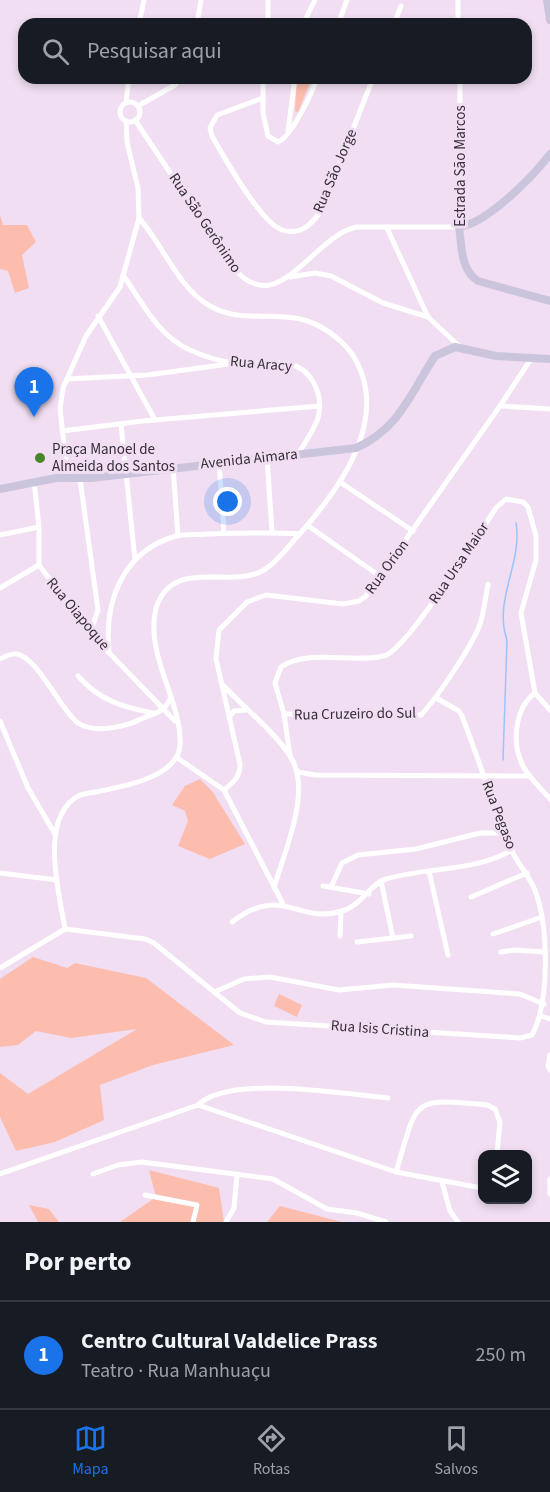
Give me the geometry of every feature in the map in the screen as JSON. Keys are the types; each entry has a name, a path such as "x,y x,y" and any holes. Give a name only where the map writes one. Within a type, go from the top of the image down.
{"main road":[{"path":"547,0 550,20"},
{"path":"459,227 468,226 482,219 542,166 550,154"},
{"name":"Estrada São Marcos","path":"459,227 466,269 470,276 478,281 550,301"},
{"path":"356,448 377,439 388,429 435,356 448,348 461,348 496,356 550,359"},
{"name":"Avenida Aimara","path":"0,489 34,482 80,479 356,448"}],"street":[{"path":"140,18 144,0"},
{"path":"198,18 201,0"},
{"path":"268,0 268,18"},
{"path":"306,18 315,0"},
{"path":"340,18 347,0"},
{"path":"458,0 458,18"},
{"path":"396,18 401,6"},
{"path":"126,102 128,84"},
{"path":"138,106 176,84"},
{"path":"263,84 268,135 278,142 284,139 314,84"},
{"path":"288,132 294,84"},
{"name":"Rua São Jorge","path":"263,98 217,115 210,128 212,136 253,202 276,226 293,232 311,225 321,211 371,84"},
{"name":"Estrada São Marcos","path":"459,227 460,84"},
{"path":"69,478 62,431 61,399 67,380 98,316 116,293 139,218 138,188 127,142 126,122 119,114 120,107 126,102 133,102 138,106 140,112 135,120 126,122"},
{"name":"Rua São Gerônimo","path":"135,120 240,276 260,286 277,284 290,278 315,273"},
{"path":"65,929 57,880 55,834 62,810 70,800 80,795 147,779 176,758 180,740 154,637 157,606 166,593 181,580 190,577 246,576 264,570 300,534 340,482 356,448 365,420 365,387 355,357 342,342 326,328 302,317 234,314 212,307 191,290 139,218"},
{"path":"290,278 301,264 328,240 346,229 356,227 459,227"},
{"path":"387,228 428,317 461,348"},
{"path":"301,264 315,273 340,279 383,303 428,317"},
{"name":"Rua Aracy","path":"123,275 151,317 174,341 205,356 234,363 269,362 296,366 312,379 320,406"},
{"path":"98,316 133,376 155,420"},
{"name":"Rua Orion","path":"224,790 236,781 240,773 237,748 216,659 216,640 219,630 247,602 266,595 342,604 352,603 366,596 531,359"},
{"path":"67,380 133,376 234,363"},
{"path":"62,431 155,420 320,406 317,420 298,454"},
{"path":"500,406 550,410"},
{"path":"121,424 135,560"},
{"path":"267,457 272,532"},
{"path":"219,462 224,533"},
{"path":"173,467 178,536"},
{"path":"80,479 98,610 90,633"},
{"name":"Rua Oiapoque","path":"34,482 39,527 39,565 90,633 176,722"},
{"path":"340,482 413,531"},
{"name":"Rua Ursa Maior","path":"290,756 284,714 275,683 281,667 300,659 374,658 391,654 423,615 496,508 506,499 513,498 528,507 536,536 536,560 521,613 535,693"},
{"path":"307,525 381,577"},
{"path":"0,535 39,527"},
{"path":"0,540 12,532"},
{"path":"109,651 109,609 119,582 135,560 163,542 178,536 224,533 300,534"},
{"path":"0,588 39,565"},
{"name":"Rua Cruzeiro do Sul","path":"284,714 421,715 436,698 481,622 488,584"},
{"path":"98,610 109,609"},
{"path":"0,659 12,654 21,655 50,686 71,717 85,727 124,725 163,710 170,699"},
{"path":"78,676 95,692 118,706 154,713"},
{"path":"222,684 290,756 298,772 301,792 274,888"},
{"path":"550,710 535,693 526,699 520,709 518,725 518,750 523,766 550,799"},
{"name":"Rua Pegaso","path":"436,698 462,716 512,850 527,873 539,901 547,987 541,1016"},
{"path":"229,719 234,711 247,710"},
{"path":"0,721 12,744 28,788 55,834"},
{"path":"176,758 224,790 283,904"},
{"path":"508,777 523,766"},
{"path":"298,772 315,775 529,776"},
{"path":"331,888 342,863 358,855 416,849 480,833 505,833"},
{"path":"232,922 252,908 283,904 312,913 341,912 369,894 381,881 487,860 512,850"},
{"path":"429,872 448,955"},
{"path":"0,873 57,880"},
{"path":"471,897 527,873"},
{"path":"381,881 393,938"},
{"path":"323,886 369,894"},
{"path":"340,936 341,912"},
{"path":"493,934 542,917"},
{"path":"0,968 65,929 145,939 154,943 214,992 244,979 270,977 339,990 393,985 520,994 544,1004"},
{"path":"357,942 411,936"},
{"path":"501,952 514,950 545,952"},
{"name":"Rua Isis Cristina","path":"214,992 240,1013 266,1022 520,1038 532,1035 541,1016"},
{"path":"541,1016 550,1019"},
{"path":"550,1055 548,1066 550,1070"},
{"path":"0,1174 198,1105 215,1094 256,1087 388,1098"},
{"path":"396,1172 411,1122 423,1105 432,1101 487,1105 495,1109 500,1122 497,1150"},
{"path":"198,1105 396,1172 478,1187"},
{"path":"93,1174 118,1165 142,1162 273,1179 327,1209 357,1213 386,1222"},
{"path":"226,1222 234,1208 237,1175"},
{"path":"550,1179 550,1194"},
{"path":"442,1182 450,1211 458,1222"},
{"path":"145,1195 197,1205 193,1222"}],"shaded area":[{"path":"297,84 310,84 298,112 295,111"},
{"path":"0,215 3,225 27,225 36,242 22,255 29,288 15,293 8,271 0,269"},
{"path":"200,779 212,791 245,844 210,859 178,846 188,821 185,811 172,805 185,786"},
{"path":"33,957 67,968 75,963 146,978 234,1045 153,1065 100,1085 104,1120 55,1142 16,1151 0,1117 0,1073 28,1094 137,1029 71,1038 36,1031 18,1045 0,1047 0,979"},
{"path":"279,994 302,1005 297,1017 274,1006"},
{"path":"149,1170 219,1188 224,1222 120,1222 156,1197"},
{"path":"29,1205 49,1209 59,1222 38,1222"},
{"path":"280,1206 342,1222 267,1222"}],"waterway":[{"path":"503,760 507,640 503,610 516,552 516,523"}],"place":[{"name":"Centro Cultural Valdelice Prass","path":"34,417"},
{"name":"Praça Manoel de Almeida dos Santos","path":"40,458"}]}
